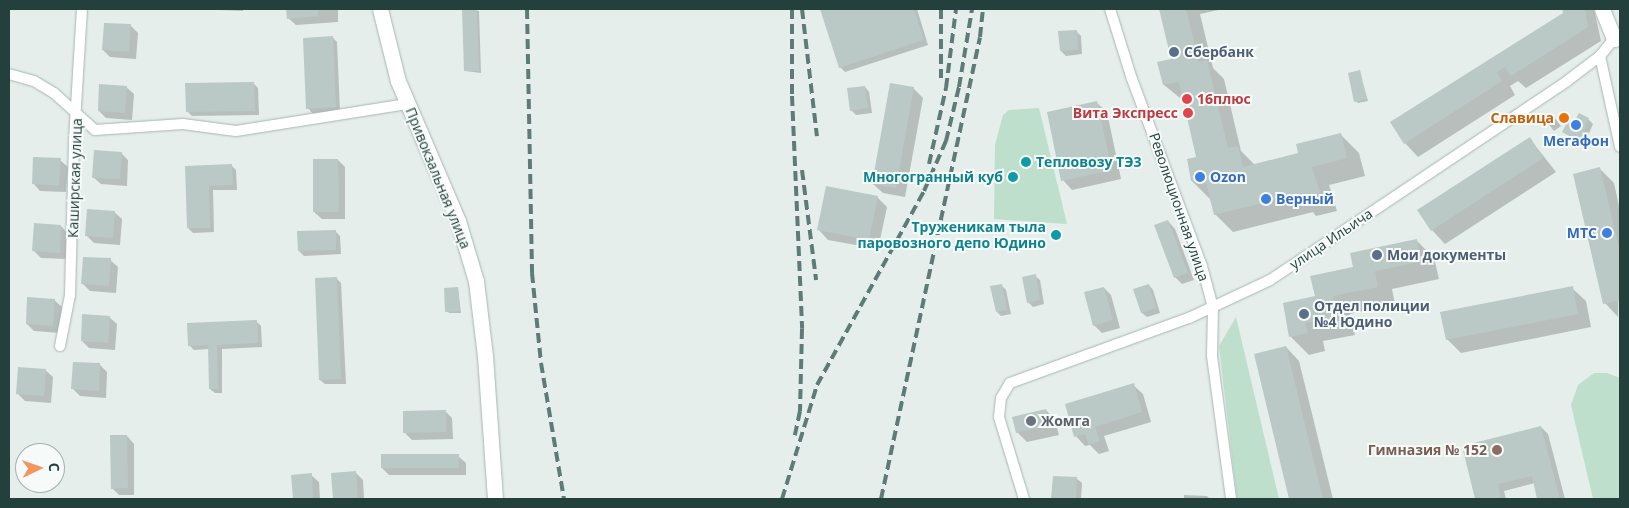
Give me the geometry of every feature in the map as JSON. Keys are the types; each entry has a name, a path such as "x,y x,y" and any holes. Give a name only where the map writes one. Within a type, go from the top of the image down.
{"main road":[{"name":"Привокзальная улица","path":"380,9 391,59 407,104 458,221 476,281 485,356 495,499"},
{"path":"1602,9 1617,38"}],"street":[{"name":"Каширская улица","path":"60,346 70,295 74,139 77,117 82,9"},
{"name":"Революционная улица","path":"1110,9 1132,79 1184,213 1212,308 1212,356 1231,499"},
{"name":"улица Ильича","path":"1024,499 1021,481 999,417 1001,398 1010,383 1212,308 1270,280 1567,82 1600,56 1617,38"},
{"path":"1600,56 1620,147"},
{"path":"9,74 34,81 54,93 77,117 95,130 183,124 236,131 407,104"}],"green space":[{"path":"1039,108 1067,224 994,219 995,145 1003,115 1009,110"},
{"path":"1236,317 1279,499 1237,499 1219,346"},
{"path":"1594,373 1607,373 1620,378 1620,499 1593,499 1571,405 1578,385"}],"building":[{"path":"286,9 318,9 318,16 287,19"},
{"path":"462,9 477,9 479,71 464,71"},
{"path":"820,9 914,9 924,40 839,68"},
{"path":"1159,9 1186,9 1199,62 1207,60 1228,148 1238,146 1243,167 1298,153 1296,144 1341,133 1347,158 1312,167 1320,193 1297,198 1296,195 1214,215 1205,178 1191,181 1187,159 1196,157 1179,82 1163,85 1157,62 1171,59"},
{"path":"1562,9 1585,9 1588,27 1511,76 1505,67 1497,72 1502,81 1404,144 1390,122 1563,13"},
{"path":"104,23 131,24 129,52 102,50"},
{"path":"1077,30 1078,50 1060,51 1058,31"},
{"path":"333,36 336,107 306,109 303,38"},
{"path":"1360,70 1367,99 1354,102 1348,73"},
{"path":"254,82 255,111 186,112 185,83"},
{"path":"890,83 914,87 896,188 872,184"},
{"path":"99,84 127,86 125,113 98,111"},
{"path":"865,86 868,108 850,111 847,88"},
{"path":"1097,101 1112,170 1061,181 1047,112"},
{"name":"Мегафон","path":"1579,113 1589,118 1580,142 1562,132 1569,119 1574,122"},
{"path":"1530,137 1543,158 1431,231 1417,210"},
{"path":"94,150 122,152 120,179 92,178"},
{"path":"33,157 61,158 59,186 32,184"},
{"path":"313,159 338,159 339,212 313,212"},
{"path":"232,164 233,185 209,186 210,228 187,228 185,166"},
{"path":"1600,167 1620,253 1620,300 1603,304 1573,174"},
{"path":"826,186 878,196 869,240 817,230"},
{"path":"87,209 115,211 113,238 85,236"},
{"path":"1168,220 1188,273 1174,278 1154,225"},
{"path":"34,223 61,225 60,253 32,251"},
{"path":"336,230 336,250 298,251 297,231"},
{"path":"1417,239 1421,262 1375,271 1378,287 1333,296 1338,317 1305,323 1308,333 1289,337 1283,303 1315,296 1310,276 1353,267 1350,253"},
{"path":"83,257 111,258 109,286 81,284"},
{"path":"1036,274 1040,300 1027,303 1022,277"},
{"path":"337,277 341,379 319,380 315,278"},
{"path":"1002,284 1007,310 996,312 990,286"},
{"path":"1149,284 1156,308 1141,313 1133,289"},
{"path":"1573,286 1578,314 1446,340 1440,312"},
{"path":"458,287 460,311 445,312 444,288"},
{"path":"1104,287 1113,320 1093,326 1084,292"},
{"path":"27,297 55,299 53,326 26,324"},
{"path":"82,314 110,316 108,343 81,341"},
{"path":"257,320 258,343 217,345 218,389 209,389 208,345 188,346 187,323"},
{"path":"1286,346 1323,499 1289,499 1254,354"},
{"path":"73,362 100,363 99,391 71,389"},
{"path":"18,367 46,369 44,396 16,394"},
{"path":"1134,383 1142,412 1095,427 1100,441 1089,445 1085,434 1074,437 1065,404"},
{"name":"Жомга","path":"1046,409 1050,425 1016,433 1012,417"},
{"path":"446,410 446,432 403,433 403,411"},
{"path":"1541,426 1560,499 1537,499 1532,476 1498,484 1501,499 1475,499 1462,446"},
{"path":"110,435 127,435 128,488 111,489"},
{"path":"381,454 459,454 459,468 381,468"},
{"path":"356,471 358,499 333,499 331,473"},
{"path":"312,473 313,499 293,499 291,475"},
{"path":"1053,476 1077,477 1076,499 1051,499"}],"railway":[{"path":"527,9 532,273 541,363 564,499"},
{"path":"792,9 792,96 802,329 800,411 795,435"},
{"path":"802,9 817,136"},
{"path":"941,9 941,78"},
{"path":"929,164 946,88 956,9"},
{"path":"782,499 817,385 924,191 946,141 959,87 972,9"},
{"path":"881,499 980,37 983,9"},
{"path":"802,170 816,280"}],"place":[{"name":"Сбербанк","path":"1174,52"},
{"name":"16плюс","path":"1187,99"},
{"name":"Вита Экспресс","path":"1188,113"},
{"name":"Славица","path":"1564,118"},
{"name":"Мегафон","path":"1576,125"},
{"name":"Тепловозу ТЭ3","path":"1026,162"},
{"name":"Многогранный куб","path":"1013,177"},
{"name":"Ozon","path":"1200,177"},
{"name":"Верный","path":"1266,199"},
{"name":"МТС","path":"1607,233"},
{"name":"Труженикам тыла паровозного депо Юдино","path":"1056,235"},
{"name":"Мои документы","path":"1377,255"},
{"name":"Отдел полиции №4 Юдино","path":"1304,314"},
{"name":"Жомга","path":"1031,421"},
{"name":"Гимназия № 152","path":"1497,450"}]}
